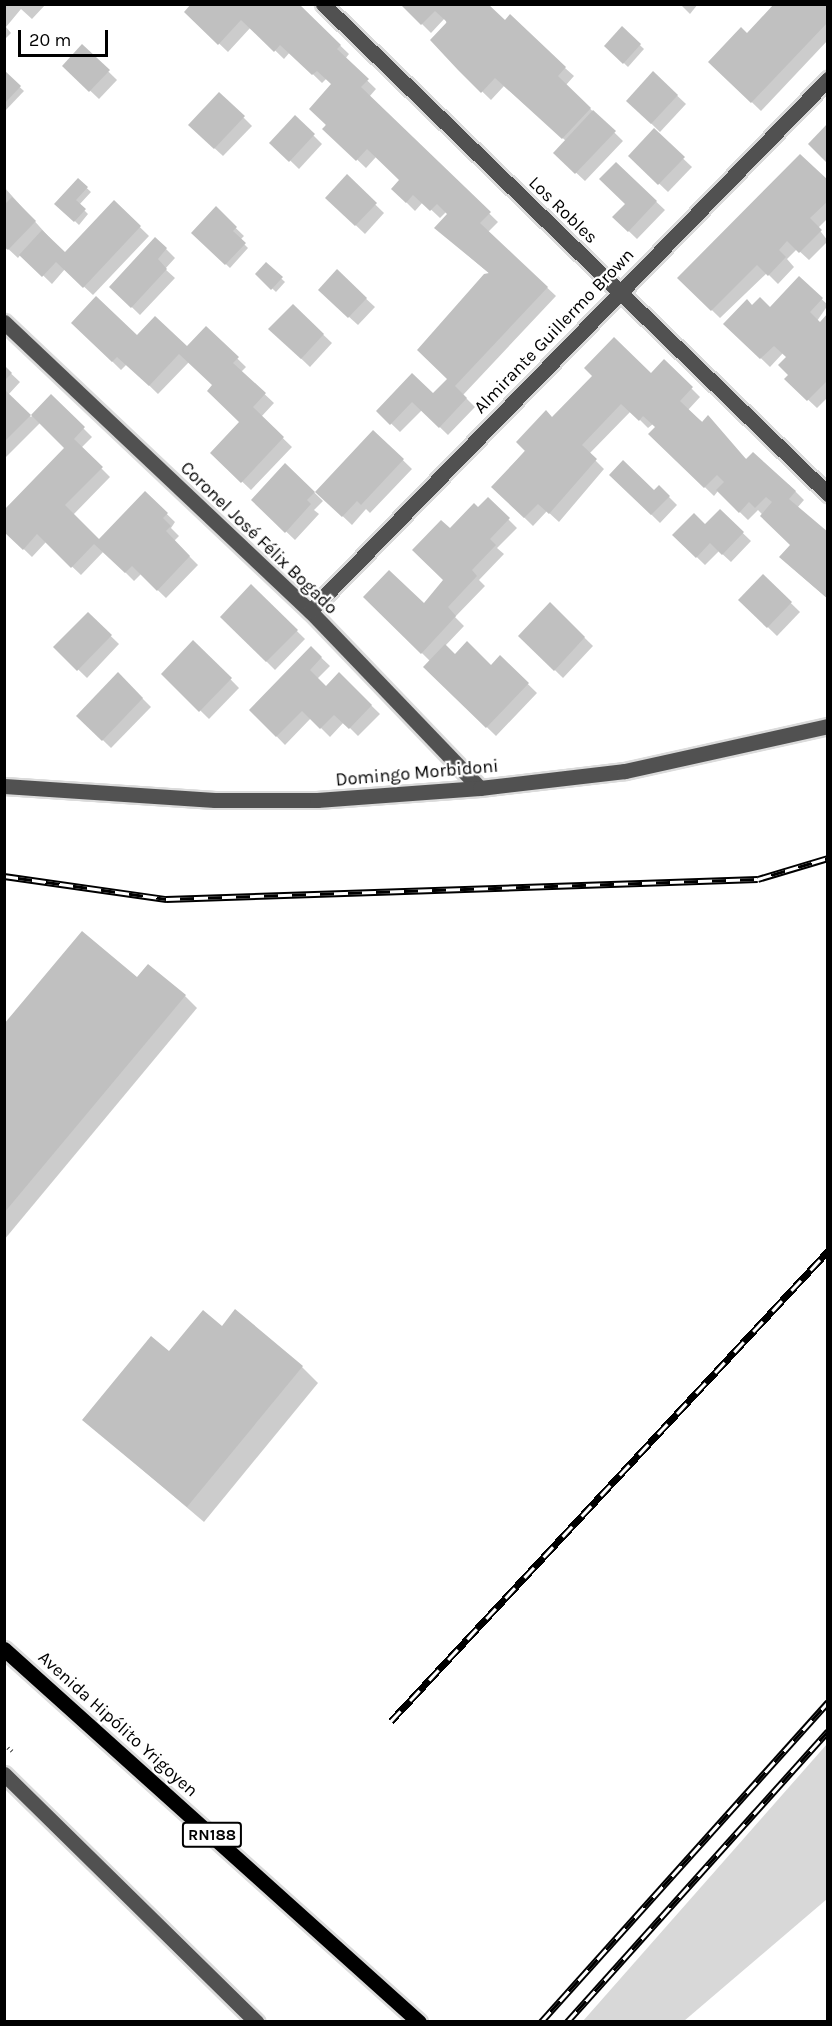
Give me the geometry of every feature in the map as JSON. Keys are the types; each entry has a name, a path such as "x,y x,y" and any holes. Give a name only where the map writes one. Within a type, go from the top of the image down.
{"main road":[{"name":"Avenida Hipólito Yrigoyen","path":"4,1648 419,2022"}],"street":[{"name":"Los Robles","path":"323,4 828,494"},
{"name":"Almirante Guillermo Brown","path":"310,611 618,292 828,79"},
{"name":"Coronel José Félix Bogado","path":"4,322 310,611 480,788"},
{"name":"Domingo Morbidoni","path":"4,786 215,800 317,800 480,788 626,771 828,726"},
{"path":"4,1774 256,2022"}],"shaded area":[{"path":"827,1744 827,1899 684,2021 583,2021"}],"building":[{"path":"191,4 299,4 341,45 337,49 369,79 361,87 491,212 480,223 548,287 455,386 467,398 439,428 412,402 390,425 376,411 412,373 433,393 447,379 417,350 484,274 489,273 434,228 447,214 437,204 430,211 413,195 406,203 391,189 399,180 367,149 356,161 322,129 326,125 309,109 331,84 317,71 312,75 280,45 274,52 241,20 218,45 184,12"},
{"path":"400,4 488,4 505,20 510,14 566,67 558,76 591,108 562,139 495,78 481,93 458,70 430,40 447,22 435,11 421,25"},
{"path":"774,4 828,4 828,22 751,103 708,62 741,27 747,33"},
{"path":"622,26 641,44 623,64 604,46"},
{"path":"82,44 110,70 89,92 62,66"},
{"path":"4,70 21,86 4,104"},
{"path":"653,71 678,95 651,124 626,101"},
{"path":"219,92 245,116 214,149 188,125"},
{"path":"593,110 616,131 575,174 553,153"},
{"path":"295,115 315,134 289,162 269,143"},
{"path":"828,123 828,164 808,144"},
{"path":"654,128 685,157 658,185 628,156"},
{"path":"800,154 828,180 828,201 810,218 822,230 799,253 787,241 779,250 786,257 768,276 757,265 711,311 677,278"},
{"path":"616,162 657,201 628,232 612,217 625,204 599,179"},
{"path":"347,174 377,203 355,226 325,198"},
{"path":"78,178 88,187 76,200 86,209 74,222 54,204"},
{"path":"12,197 36,221 8,250 4,247 4,205"},
{"path":"114,200 141,226 83,288 56,262 42,277 19,255 42,230 65,252"},
{"path":"216,206 237,227 233,231 246,243 225,265 191,233"},
{"path":"155,237 167,248 158,259 167,269 131,308 109,287"},
{"path":"266,262 283,277 271,290 255,274"},
{"path":"337,269 367,298 348,318 318,290"},
{"path":"799,276 823,298 810,312 820,322 828,313 828,380 807,401 784,379 788,375 778,365 786,357 774,346 760,359 723,324 747,299 752,305 760,297 770,307"},
{"path":"96,296 137,335 155,316 187,346 206,326 239,357 233,363 266,393 253,407 284,437 241,483 210,453 239,422 207,391 212,385 179,354 149,386 117,357 112,362 71,323"},
{"path":"293,304 324,334 301,359 268,329"},
{"path":"614,337 651,373 664,359 693,387 680,401 702,422 708,415 746,459 753,452 796,491 789,499 828,532 828,599 779,557 790,545 760,516 772,502 766,497 755,508 749,502 739,513 716,490 724,482 717,475 704,488 648,434 655,427 643,416 639,421 621,404 582,445 597,459 549,514 538,504 524,518 491,487 525,451 516,442 546,410 552,417 592,376 584,368"},
{"path":"4,365 12,373 4,381"},
{"path":"4,389 31,415 4,442"},
{"path":"51,394 85,427 74,439 103,467 65,505 99,539 145,491 168,513 163,518 171,526 166,531 190,556 157,591 132,566 125,573 94,544 71,568 37,534 23,550 4,532 4,510 64,448 31,415"},
{"path":"373,430 404,459 361,505 357,501 342,517 315,492"},
{"path":"623,460 654,490 659,485 670,496 651,515 609,475"},
{"path":"285,463 315,492 307,500 311,504 285,533 251,500"},
{"path":"488,497 510,518 490,539 496,545 472,570 477,576 448,607 456,616 421,654 363,597 389,570 424,603 443,580 412,550 441,520 450,528 474,503 478,507"},
{"path":"720,509 744,532 722,555 710,543 696,558 672,535 694,513 705,524"},
{"path":"763,574 792,602 767,628 738,600"},
{"path":"251,584 298,630 266,662 220,617"},
{"path":"550,602 585,637 554,671 518,636"},
{"path":"88,612 112,635 77,671 53,647"},
{"path":"193,640 232,678 199,712 161,674"},
{"path":"467,641 491,665 500,655 529,683 486,728 423,667 445,644 455,654"},
{"path":"311,646 322,657 310,670 326,686 339,672 372,705 349,729 334,715 320,729 302,711 276,737 249,710"},
{"path":"118,672 143,698 102,741 76,716"},
{"path":"82,931 137,977 148,964 186,995 4,1213 4,1024"},
{"path":"235,1309 303,1366 187,1507 82,1420 151,1336 169,1351 203,1310 222,1326"}],"railway":[{"path":"4,876 166,899 758,879 828,858"},
{"path":"391,1721 828,1251"},
{"path":"541,2022 828,1702"},
{"path":"567,2022 828,1731"}]}
